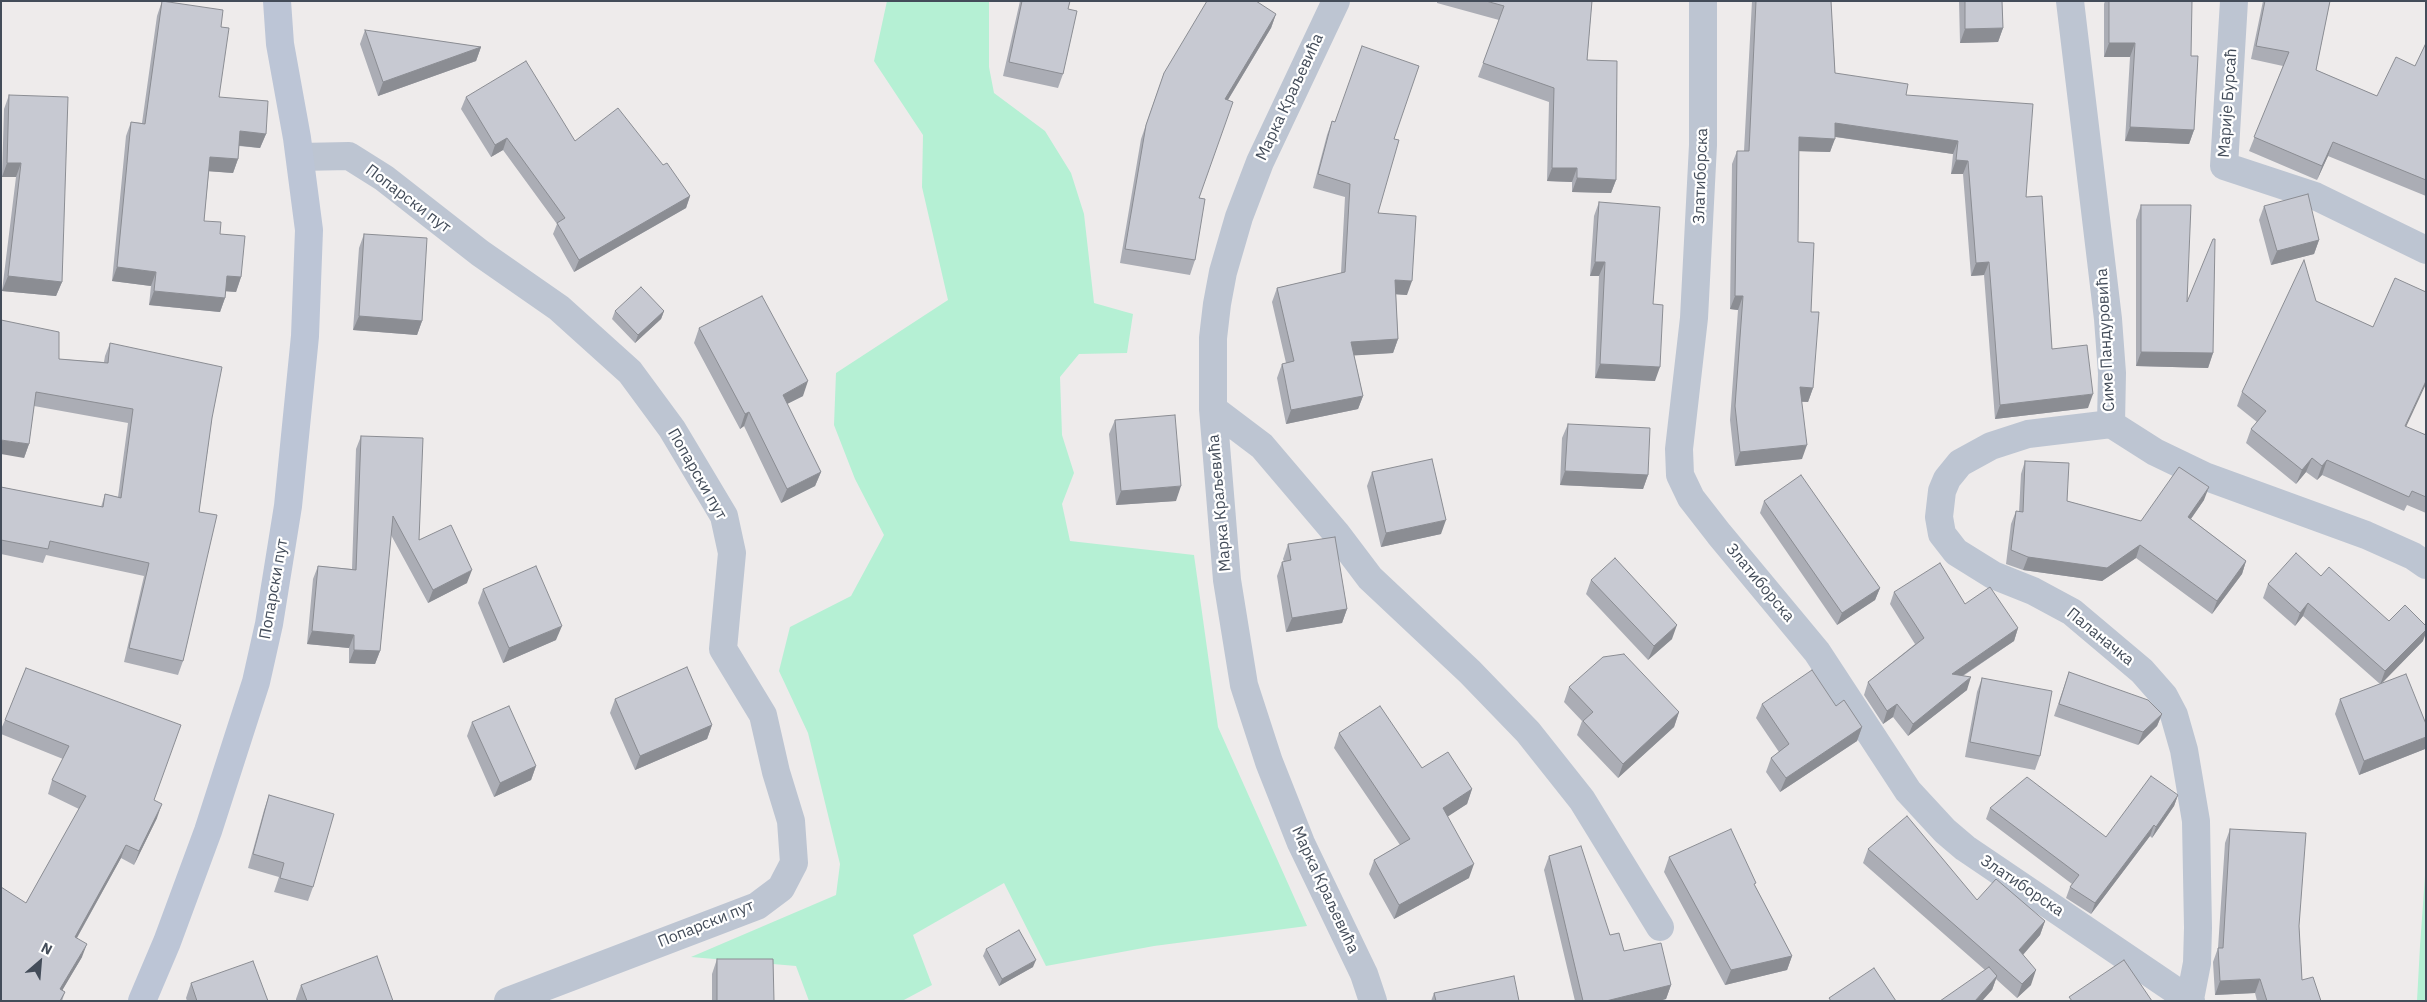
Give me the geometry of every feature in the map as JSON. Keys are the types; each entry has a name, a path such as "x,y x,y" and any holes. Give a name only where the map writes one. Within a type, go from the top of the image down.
{"street":[{"name":"Попарски пут","path":"142,1001 167,942 208,831 256,682 270,624 288,506 305,336 309,230 300,157 280,44 277,1"},
{"name":"Марка Краљевића","path":"1336,1 1260,162 1239,217 1223,272 1217,304 1213,338 1213,408 1227,580 1244,686 1269,762 1301,843 1364,974 1373,1001"},
{"name":"Златиборска","path":"1703,1 1703,145 1694,318 1679,449 1680,475 1691,498 1817,652 1908,791 1945,831 1985,862 2191,1000"},
{"name":"Симе Пандуровића","path":"2070,1 2108,319 2112,372 2111,424 2156,452 2207,477 2366,535 2413,556 2426,565"},
{"name":"Марије Бурсаћ","path":"2234,1 2224,166 2315,196 2426,250"},
{"name":"Попарски пут","path":"300,157 349,156 384,178 480,253 559,308 630,372 672,428 724,516 732,553 723,649 763,715 776,772 791,821 794,863 780,888 757,906 508,1001"},
{"path":"1213,408 1262,446 1336,533 1370,578 1470,672 1528,732 1582,800 1660,928"},
{"name":"Паланачка","path":"2111,424 2028,434 1983,450 1960,463 1947,479 1942,492 1939,517 1942,534 1956,552 1993,575 2033,591 2072,612 2142,671 2167,702 2174,715 2184,750 2196,821 2198,928 2197,963 2191,1000"}],"green space":[{"path":"887,1 989,1 989,67 994,93 1045,131 1071,173 1084,214 1094,303 1133,314 1127,353 1079,354 1060,377 1062,435 1074,473 1062,504 1070,541 1194,555 1218,727 1307,926 1154,946 1046,966 1004,883 913,935 932,985 902,1001 809,1001 796,966 691,957 836,895 840,864 808,733 779,671 790,627 851,596 884,535 855,479 834,425 836,373 948,300 922,187 923,135 874,61"},
{"path":"2426,862 2426,1001 2417,1001 2420,946"}],"building":[{"path":"162,1 223,10 221,27 229,28 219,97 268,101 266,134 240,131 238,159 210,157 204,221 221,222 220,234 245,236 241,277 227,276 225,298 154,291 156,272 117,267 131,122 145,124"},
{"path":"1022,1 1070,1 1068,9 1077,11 1063,74 1009,62"},
{"path":"1207,1 1256,1 1276,14 1225,99 1233,102 1199,198 1205,199 1195,260 1125,249 1146,125 1164,73"},
{"path":"1486,1 1592,1 1587,60 1617,61 1616,180 1577,178 1577,168 1552,168 1554,88 1483,63 1504,6"},
{"path":"1756,1 1831,1 1835,73 1908,84 1906,95 2033,104 2026,197 2042,196 2052,349 2087,345 2093,394 2000,405 1989,262 1976,263 1968,161 1956,160 1958,141 1835,123 1835,139 1799,137 1798,242 1814,243 1811,312 1819,312 1813,388 1800,387 1807,445 1740,452 1735,406 1743,296 1735,296 1737,151 1749,151"},
{"path":"1965,1 2002,1 2003,28 1965,29"},
{"path":"2109,1 2192,1 2191,56 2198,56 2194,130 2130,127 2135,43 2109,43"},
{"path":"2265,1 2330,1 2316,70 2377,96 2396,57 2415,66 2426,43 2426,180 2333,142 2322,166 2254,137 2289,52 2256,46"},
{"path":"365,30 481,47 383,82"},
{"path":"1362,46 1419,66 1394,139 1399,140 1378,213 1416,216 1412,281 1395,280 1398,339 1351,342 1363,396 1291,410 1282,364 1294,361 1277,288 1345,272 1350,184 1318,174 1332,121 1335,122"},
{"path":"526,61 575,141 618,108 663,165 667,163 690,196 579,260 557,223 565,218 507,138 495,145 466,97"},
{"path":"9,95 68,97 62,282 8,276 21,163 7,163"},
{"path":"2308,194 2319,240 2277,251 2264,206"},
{"path":"1599,202 1660,207 1653,304 1663,305 1660,367 1600,364 1605,262 1595,262"},
{"path":"2141,205 2191,205 2187,302 2213,239 2215,239 2213,353 2141,352"},
{"path":"364,234 427,238 422,321 359,316"},
{"path":"2304,260 2316,301 2373,327 2395,278 2426,292 2426,381 2405,426 2426,435 2426,497 2412,491 2409,497 2327,460 2322,466 2312,458 2302,470 2251,429 2266,411 2242,392"},
{"path":"641,287 664,311 638,335 615,311"},
{"path":"762,296 808,381 783,395 821,472 787,489 749,412 745,414 699,328"},
{"path":"1,320 59,332 59,359 108,363 110,343 222,367 212,418 199,512 217,515 183,661 129,648 149,563 50,541 48,549 1,540 1,487 103,507 105,494 121,498 133,409 36,392 29,444 1,440"},
{"path":"1175,415 1181,486 1121,491 1115,420"},
{"path":"1568,424 1650,428 1648,475 1565,471"},
{"path":"361,436 423,438 419,540 451,525 472,570 433,590 393,516 380,651 354,650 354,635 312,631 318,566 356,570"},
{"path":"1432,459 1446,520 1386,533 1372,472"},
{"path":"2025,461 2069,463 2067,501 2141,521 2179,467 2209,487 2188,517 2246,561 2217,601 2140,545 2107,568 2028,557 2011,550 2016,511 2023,512"},
{"path":"1801,475 1880,588 1842,613 1764,501"},
{"path":"1335,537 1347,609 1292,618 1282,562 1291,560 1288,544"},
{"path":"2296,553 2321,576 2329,567 2389,621 2405,605 2426,626 2426,630 2385,671 2308,603 2300,613 2268,584"},
{"path":"1615,558 1677,625 1654,646 1591,580"},
{"path":"1940,563 1965,604 1990,587 2018,628 1952,674 1971,677 1913,724 1897,704 1887,711 1868,682 1924,638 1894,592"},
{"path":"536,566 562,626 509,648 483,589"},
{"path":"1624,654 1679,712 1623,764 1583,721 1593,712 1569,687 1603,657"},
{"path":"687,667 712,725 640,756 615,699"},
{"path":"26,668 181,725 154,800 162,804 139,851 126,845 75,937 87,944 60,989 65,992 60,1001 1,1001 1,887 26,903 86,796 52,780 69,746 5,720"},
{"path":"1812,670 1836,706 1844,700 1862,727 1786,778 1771,758 1789,744 1762,704"},
{"path":"2069,672 2148,700 2162,714 2143,732 2059,704"},
{"path":"2406,674 2426,724 2426,737 2364,761 2340,699"},
{"path":"1982,678 2052,691 2040,756 1970,742"},
{"path":"509,706 536,766 500,783 472,722"},
{"path":"1380,706 1422,768 1448,752 1472,789 1443,808 1474,864 1399,905 1374,860 1410,839 1339,733"},
{"path":"2151,776 2178,795 2156,827 2154,825 2095,903 2070,887 2079,875 1990,808 2027,777 2106,837"},
{"path":"269,795 334,814 313,887 280,878 284,863 253,854"},
{"path":"1907,816 1977,900 1996,879 2045,921 2019,950 2036,970 2022,984 1868,849"},
{"path":"1731,829 1756,883 1754,884 1792,956 1731,970 1669,857"},
{"path":"2230,829 2306,833 2299,926 2302,980 2313,977 2321,1001 2267,1001 2260,979 2220,981 2218,948 2223,948"},
{"path":"1581,846 1610,935 1619,933 1624,951 1661,943 1671,985 1606,1001 1583,1001 1549,856"},
{"path":"1019,930 1036,960 1002,979 986,949"},
{"path":"377,956 393,1001 307,1001 301,985"},
{"path":"717,959 773,959 774,1001 717,1001"},
{"path":"2124,960 2152,1001 2072,1001 2069,997"},
{"path":"253,961 268,1001 197,1001 191,983"},
{"path":"1989,967 1997,976 1975,1001 1940,1001"},
{"path":"1874,968 1896,1001 1831,1001 1829,998"},
{"path":"1514,976 1519,1001 1436,1001 1434,993"}]}
